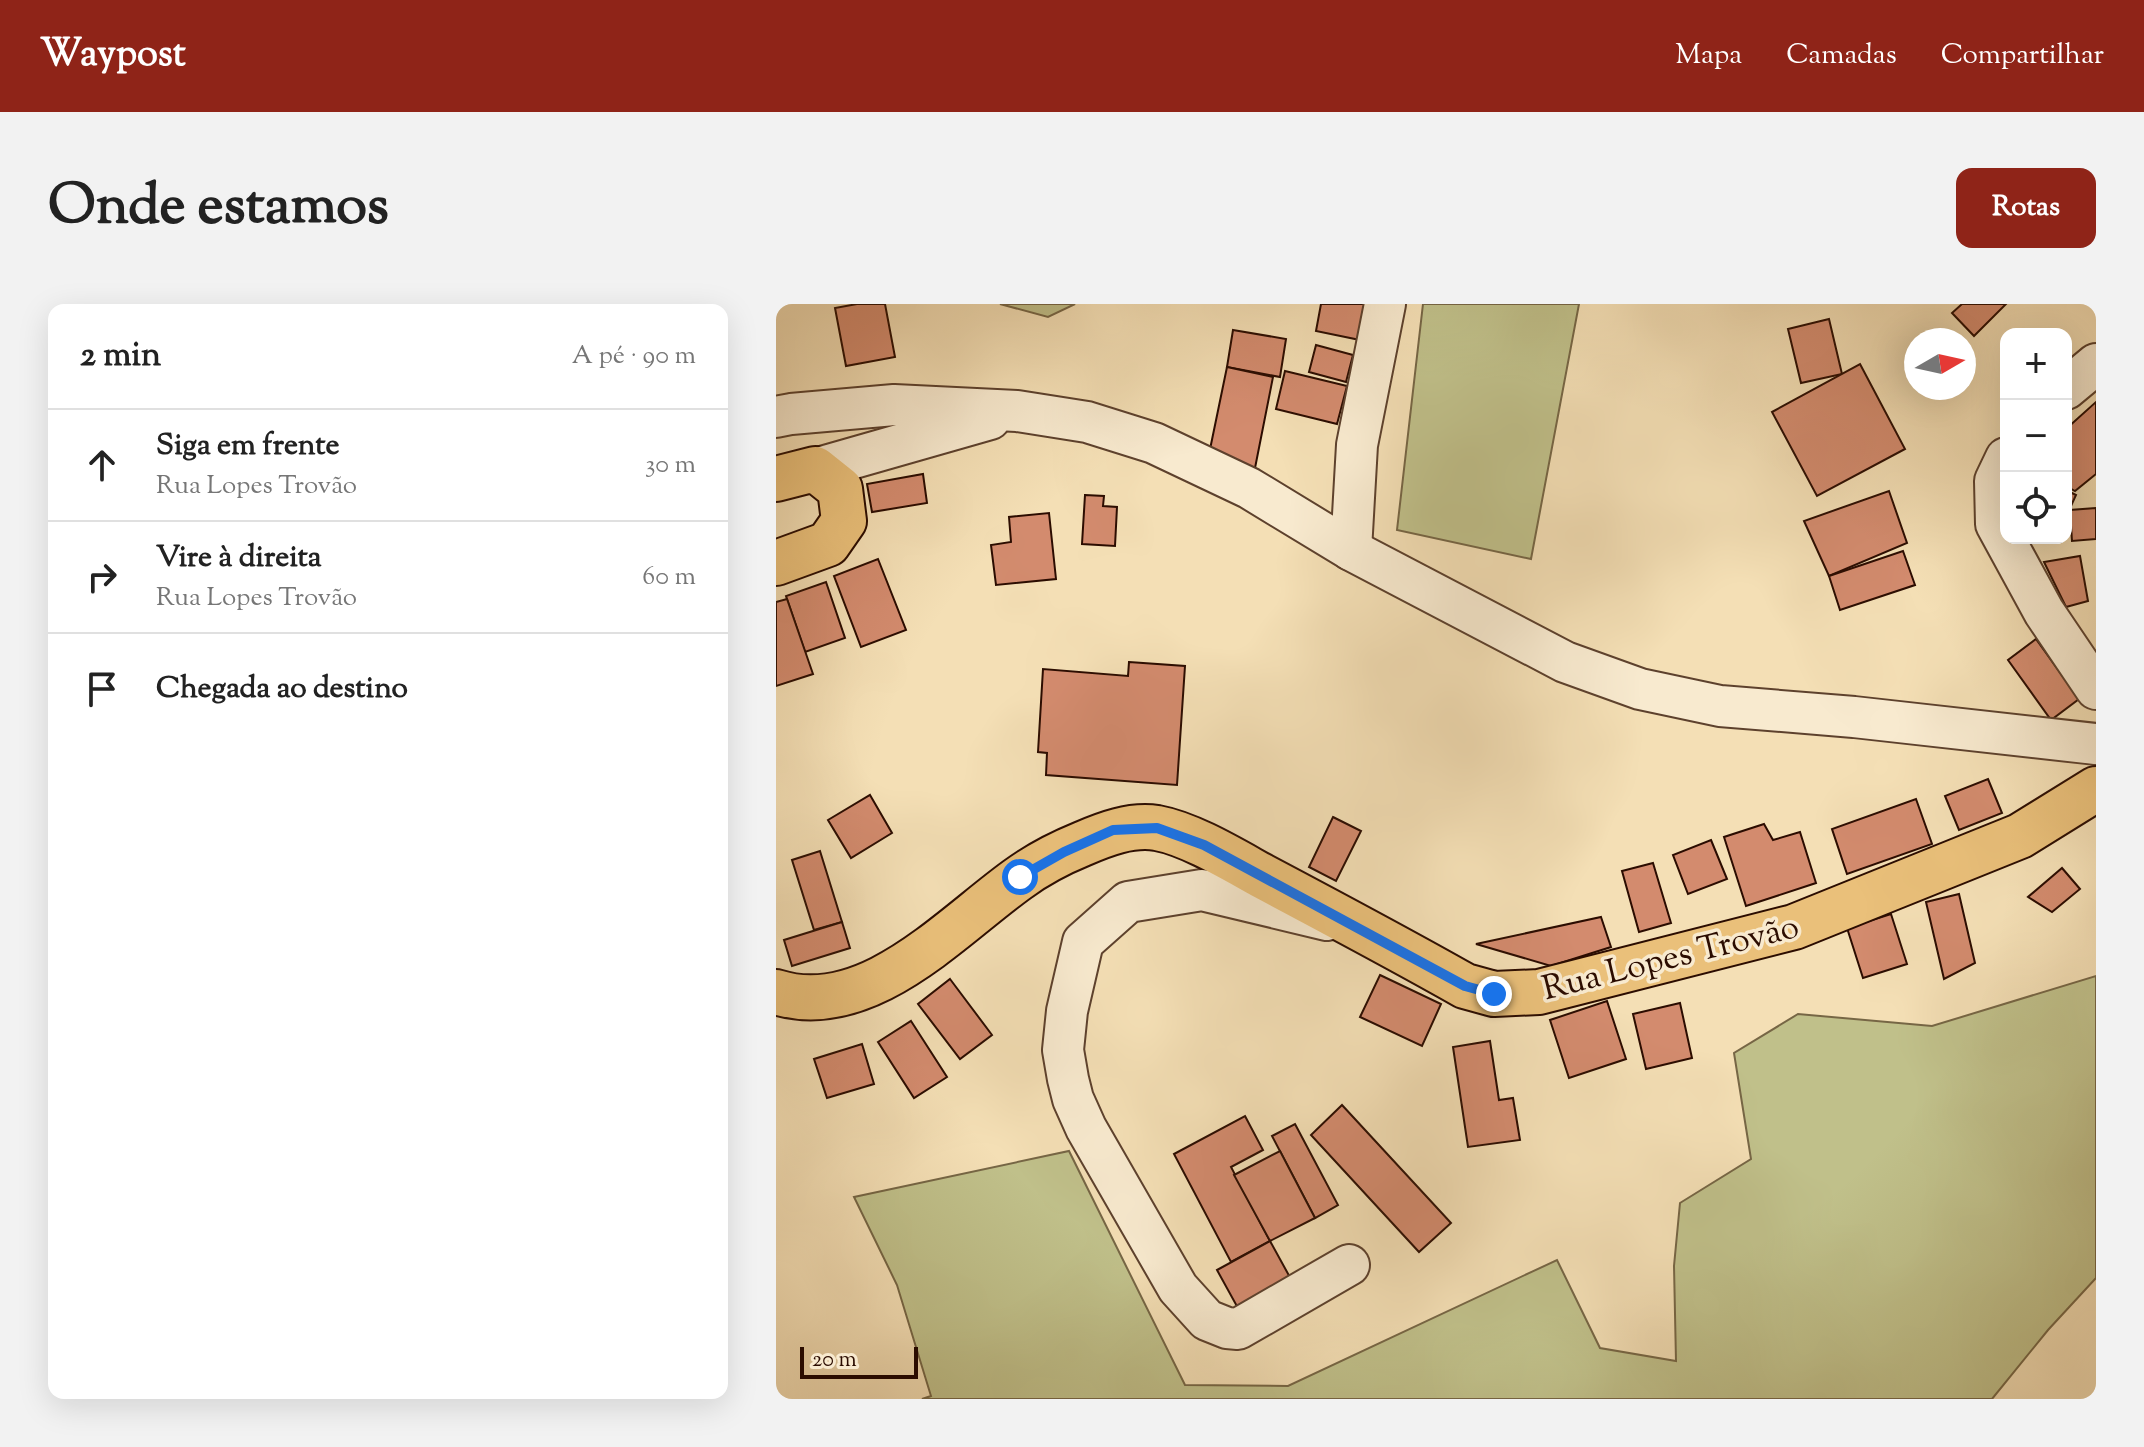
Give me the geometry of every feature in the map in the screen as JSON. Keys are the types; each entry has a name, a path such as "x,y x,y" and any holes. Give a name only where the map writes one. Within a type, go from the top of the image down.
{"main road":[{"path":"776,563 828,544 844,521 840,489 795,474"},
{"name":"Rua Lopes Trovão","path":"776,992 798,999 832,996 864,986 902,968 1020,877 1064,852 1113,830 1157,828 1204,845 1465,986 1494,994 1539,992 1794,927 2020,836 2096,789"}],"street":[{"path":"1351,550 1357,445 1385,304"},
{"path":"2072,384 2096,364"},
{"path":"776,417 894,405 1017,411 1087,422 1154,443 1249,488 1351,550 1565,662 1640,689 1720,706 1854,717 2096,744"},
{"path":"795,474 1017,411"},
{"path":"2000,471 1995,481 1996,524 2044,612 2096,689"},
{"path":"1349,1265 1238,1329 1207,1320 1178,1288 1086,1128 1073,1099 1063,1050 1067,1011 1083,942 1128,902 1202,890 1361,928"}],"green space":[{"path":"1000,304 1075,304 1048,317"},
{"path":"1423,304 1579,304 1531,559 1397,530"},
{"path":"2096,976 2096,1278 2048,1330 1992,1399 922,1399 931,1396 897,1285 854,1197 1069,1151 1185,1385 1288,1386 1557,1260 1600,1348 1676,1361 1674,1266 1680,1203 1751,1159 1734,1053 1798,1014 1932,1026"}],"building":[{"path":"885,304 895,357 846,366 835,308"},
{"path":"1321,304 1367,304 1360,340 1316,331"},
{"path":"1962,304 2006,304 1976,334 1976,328 1966,328 1952,313"},
{"path":"1829,319 1842,374 1801,383 1788,329"},
{"path":"1233,330 1286,339 1280,377 1227,367"},
{"path":"1316,345 1353,355 1346,382 1309,372"},
{"path":"1860,364 1905,449 1817,496 1772,412"},
{"path":"1227,367 1273,377 1255,468 1208,459"},
{"path":"1285,371 1347,386 1337,424 1276,409"},
{"path":"2096,402 2096,474 2075,491 2072,489 2072,424"},
{"path":"923,474 927,503 872,512 867,484"},
{"path":"1889,491 1907,543 1829,576 1804,521"},
{"path":"1085,495 1104,496 1103,506 1117,507 1115,546 1082,544"},
{"path":"2096,508 2096,539 2072,541 2072,510"},
{"path":"1049,513 1056,579 996,585 991,545 1011,542 1009,517"},
{"path":"1903,551 1915,585 1840,610 1829,576"},
{"path":"2080,556 2088,601 2066,607 2044,562"},
{"path":"878,559 906,630 861,647 834,576"},
{"path":"826,582 845,638 805,652 786,596"},
{"path":"787,599 813,674 776,686 776,602"},
{"path":"2036,639 2079,699 2051,720 2008,660"},
{"path":"1129,662 1185,666 1177,785 1046,775 1047,753 1038,752 1043,669 1128,676"},
{"path":"1988,779 2002,813 1959,830 1945,796"},
{"path":"870,795 892,833 851,858 828,820"},
{"path":"1916,799 1932,844 1847,874 1832,829"},
{"path":"1333,817 1361,831 1336,881 1309,867"},
{"path":"1764,824 1773,840 1800,832 1816,883 1746,906 1724,837"},
{"path":"1711,840 1727,879 1688,894 1673,855"},
{"path":"820,851 842,922 814,930 792,860"},
{"path":"1653,863 1671,923 1639,932 1622,871"},
{"path":"2062,868 2080,889 2052,912 2028,897"},
{"path":"1959,894 1975,963 1944,979 1926,902"},
{"path":"1891,914 1907,964 1863,978 1847,928"},
{"path":"1601,917 1611,947 1551,966 1476,944"},
{"path":"842,922 850,948 792,966 784,940"},
{"path":"1380,975 1441,1004 1422,1046 1360,1017"},
{"path":"950,979 992,1035 960,1059 918,1004"},
{"path":"1607,1001 1626,1059 1569,1078 1550,1020"},
{"path":"1680,1003 1692,1058 1646,1069 1633,1014"},
{"path":"911,1021 947,1077 914,1098 878,1042"},
{"path":"1490,1041 1499,1100 1513,1098 1520,1140 1468,1147 1453,1047"},
{"path":"862,1044 874,1084 827,1098 814,1059"},
{"path":"1342,1105 1451,1223 1419,1252 1311,1135"},
{"path":"1245,1116 1263,1150 1231,1167 1270,1241 1231,1262 1174,1154"},
{"path":"1295,1124 1338,1205 1315,1218 1272,1136"},
{"path":"1280,1151 1315,1218 1270,1241 1234,1175"},
{"path":"1270,1241 1292,1281 1239,1310 1217,1270"}],"route":[{"path":"1020,877 1064,852 1113,830 1157,828 1204,845 1465,986 1494,994"}]}
